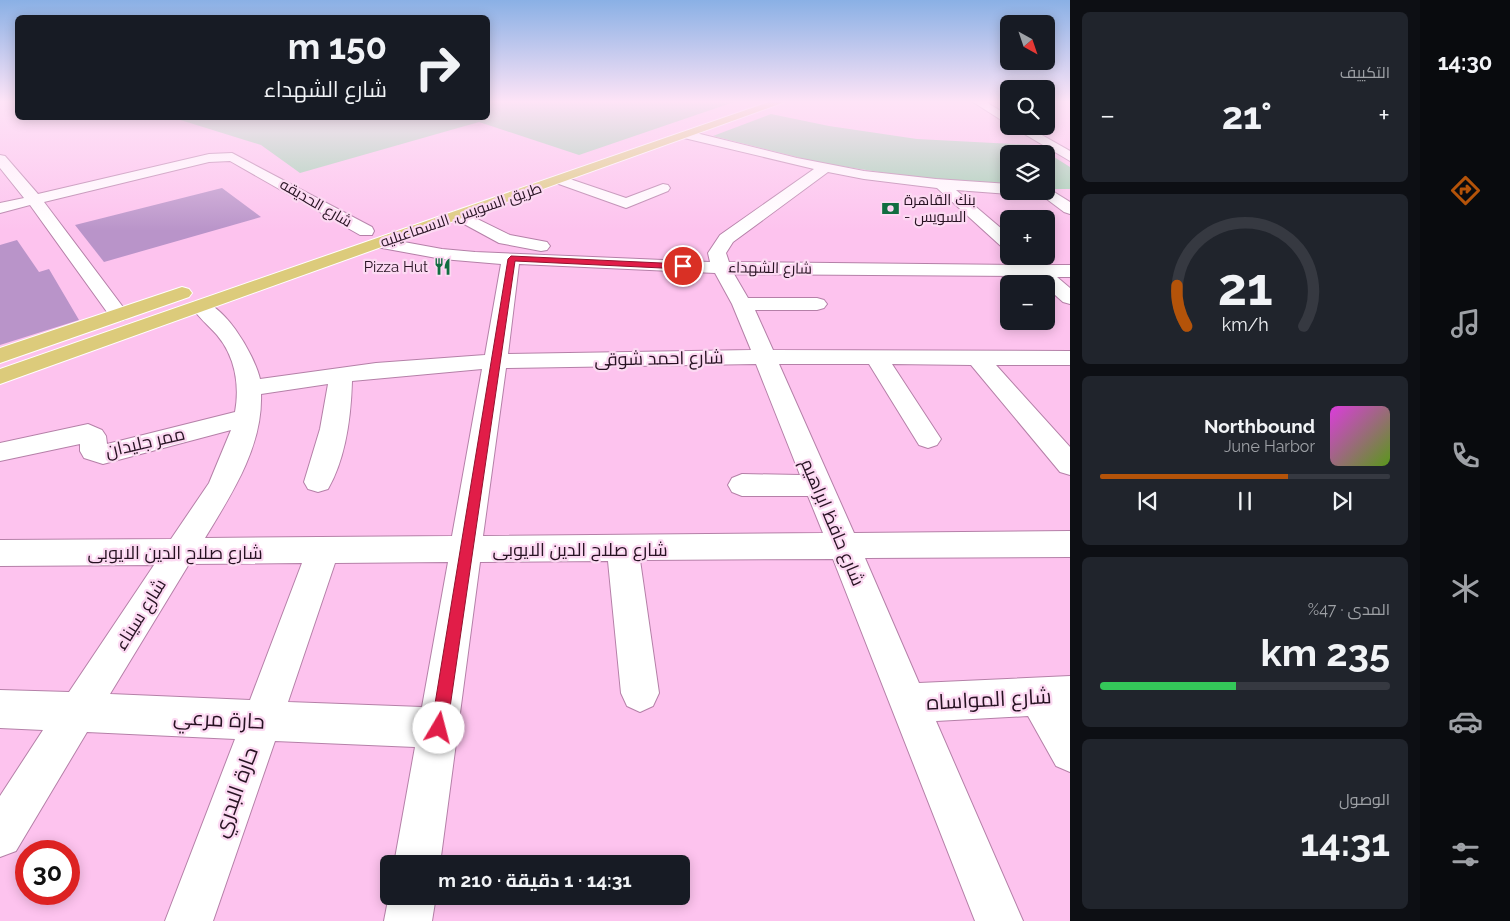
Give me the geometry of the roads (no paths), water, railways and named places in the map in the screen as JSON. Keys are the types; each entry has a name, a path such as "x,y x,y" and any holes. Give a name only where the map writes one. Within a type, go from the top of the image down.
{"main road":[{"name":"طريق السويس, الاسماعيليه","path":"329,244 620,145"},
{"name":"طريق السويس, الاسماعيليه","path":"0,356 119,315 201,297 382,243 660,145"},
{"name":"طريق السويس, الاسماعيليه","path":"0,377 201,297"}],"street":[{"path":"730,145 826,168 942,185 1000,188"},
{"path":"1049,145 1070,157"},
{"name":"شارع الحديقه","path":"0,208 209,158 232,157 366,232"},
{"path":"0,159 34,200 119,315"},
{"path":"719,260 726,239 826,168"},
{"path":"561,180 626,203 663,188"},
{"path":"942,185 1000,236"},
{"path":"1055,191 1070,192"},
{"path":"1055,198 1070,209"},
{"name":"شارع الشهداء","path":"459,216 502,246 719,260 1000,262"},
{"path":"418,855 495,361 502,246 461,238 444,247 442,254"},
{"name":"شارع الشهداء","path":"382,243 442,254 519,243 719,260"},
{"name":"شارع الشهداء","path":"1055,260 1070,259"},
{"name":"شارع حافظ ابراهيم","path":"719,260 742,304 765,357 999,921"},
{"path":"1032,265 1070,298"},
{"name":"شارع الشهداء","path":"1043,265 1070,271"},
{"name":"شارع سيناء","path":"0,835 221,487 237,452 248,403 246,368 239,350 201,297"},
{"path":"742,304 817,304"},
{"name":"شارع احمد شوقى","path":"248,403 340,374 495,361 765,357 1070,358"},
{"path":"876,357 928,439"},
{"path":"978,358 1070,465"},
{"path":"318,482 336,423 340,374"},
{"name":"ممر جليدان","path":"0,452 88,434 93,436 94,452 103,454 248,403"},
{"path":"742,485 818,486"},
{"name":"شارع صلاح الدين الايوبى","path":"0,553 1070,544"},
{"path":"622,548 640,693"},
{"name":"حارة البدري","path":"189,921 323,551"},
{"path":"1054,696 1070,752"},
{"name":"شارع المواساه","path":"908,703 1054,696"},
{"name":"حارة مرعي","path":"0,709 439,728"},
{"path":"408,921 411,905"}],"place":[{"name":"بنك القاهرة - السويس","path":"890,209"},
{"name":"Pizza Hut","path":"442,267"}]}
